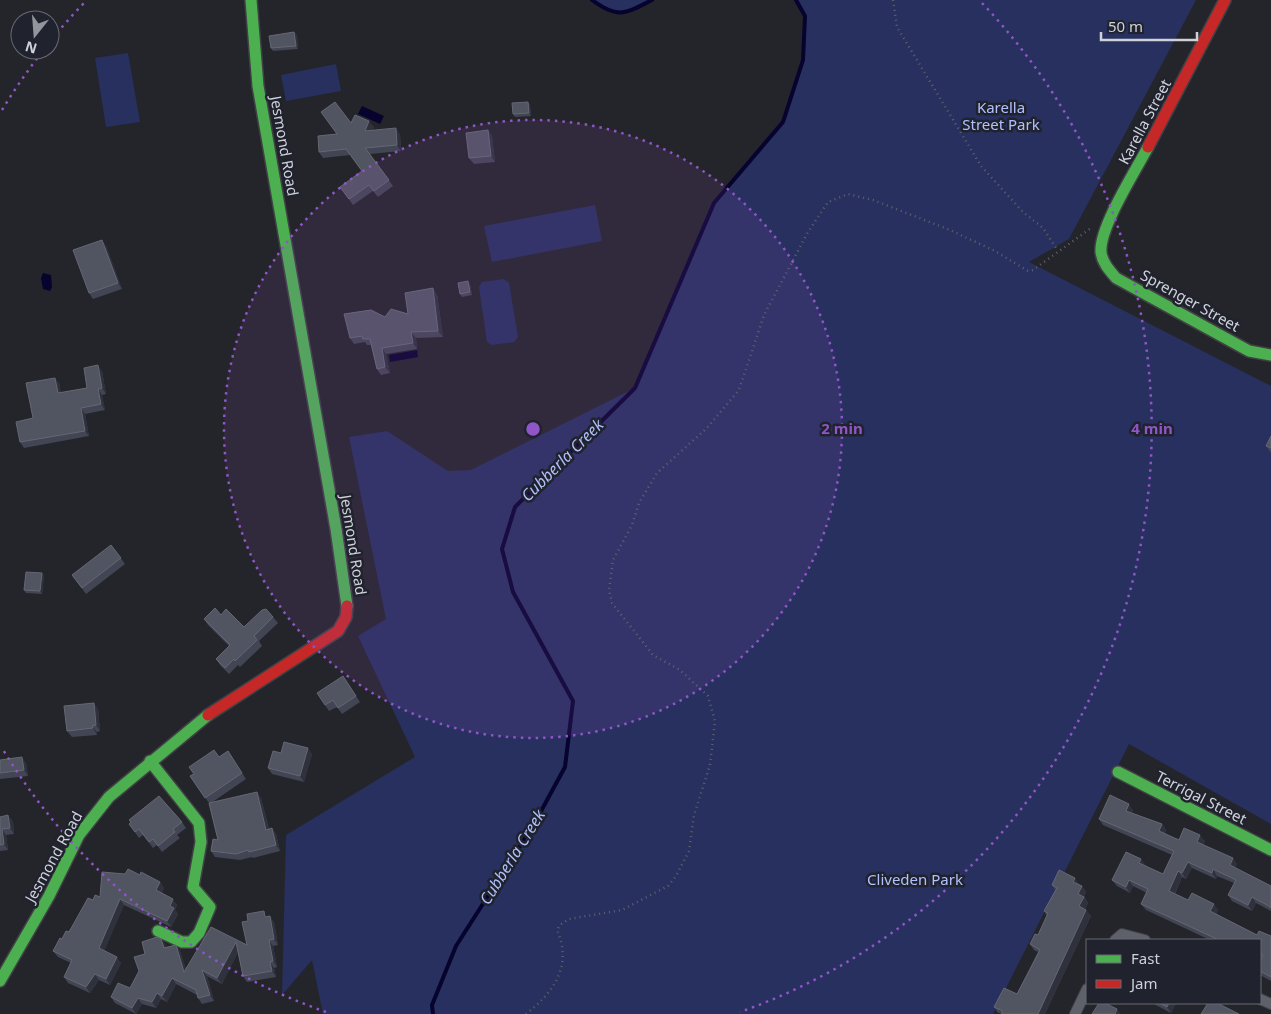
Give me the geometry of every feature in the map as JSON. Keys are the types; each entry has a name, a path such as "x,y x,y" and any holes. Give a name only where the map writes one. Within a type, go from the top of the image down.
{"street":[{"name":"Jesmond Road","path":"0,981 41,911 79,835 109,797 201,720 338,631 346,617 347,603 337,533 258,86 251,0"},
{"name":"Karella Street","path":"1102,261 1100,243 1103,234 1225,0"},
{"name":"Sprenger Street","path":"1102,261 1106,269 1125,283 1249,351 1271,355"},
{"path":"150,761 199,823 201,842 194,887 210,907 199,933 191,942 182,942 158,931"},
{"name":"Terrigal Street","path":"1118,772 1271,850"},
{"path":"1115,939 1122,934 1141,939"},
{"path":"1075,1014 1086,991"}],"path":[{"path":"893,0 897,27 981,166 1008,197 1043,228 1058,252"},
{"path":"526,1014 549,995 560,973 562,946 557,930 560,925 569,920 622,910 656,893 668,886 676,876 688,851 694,815 710,765 715,721 708,696 680,670 653,655 612,603 609,590 613,560 632,525 639,503 657,473 707,428 739,390 764,316 808,232 828,202 848,194 873,200 950,230 995,251 1028,271 1033,270 1093,227"}],"green space":[{"path":"592,0 652,0 629,11 616,12"},
{"path":"796,0 1196,0 1069,239 1029,262 1271,386 1271,824 1129,744 993,1014 323,1014 312,960 282,995 286,835 415,757 358,636 386,619 349,437 387,431 448,471 471,470 635,388 714,203 783,122 803,60 805,16"},
{"path":"128,53 140,122 106,127 95,58"},
{"path":"336,64 341,91 286,101 281,75"},
{"path":"595,205 602,241 492,262 484,226"},
{"path":"504,279 509,283 518,337 514,342 492,345 487,342 479,287 482,282"}],"shaded area":[{"path":"362,106 384,116 380,124 358,114"},
{"path":"43,273 51,275 52,287 50,291 43,289 41,278"},
{"path":"417,350 418,357 390,362 389,355"}],"building":[{"path":"294,32 296,46 271,48 269,36"},
{"path":"335,102 351,123 355,115 369,121 365,131 396,128 397,145 365,148 389,180 374,191 369,185 349,199 340,187 362,171 346,149 319,152 318,136 337,134 321,112"},
{"path":"528,102 529,113 513,114 512,103"},
{"path":"488,130 491,156 469,158 466,133"},
{"path":"102,240 118,283 89,293 73,250"},
{"path":"468,281 470,292 460,294 458,283"},
{"path":"433,288 438,331 411,332 413,343 382,348 385,367 377,369 370,339 363,339 362,336 350,338 344,314 371,310 385,317 391,309 408,314 405,293"},
{"path":"98,365 102,388 98,389 101,404 81,408 85,431 20,442 16,422 33,418 26,383 55,378 58,393 87,388 84,368"},
{"path":"1271,436 1271,448 1266,446"},
{"path":"111,545 121,558 82,588 72,575"},
{"path":"26,572 42,573 40,591 24,590"},
{"path":"215,608 221,615 226,609 244,627 262,610 266,609 273,617 254,636 257,640 225,668 216,659 230,645 204,619"},
{"path":"343,676 356,696 338,708 333,700 325,705 317,693"},
{"path":"94,703 96,725 92,726 93,728 67,731 64,706"},
{"path":"284,742 308,748 300,776 268,768 273,751 281,753"},
{"path":"214,750 219,757 228,751 242,773 205,798 190,776 194,774 189,767"},
{"path":"22,757 24,770 0,773 0,760"},
{"path":"257,792 266,830 272,828 276,845 236,854 211,851 213,839 218,840 209,803"},
{"path":"1110,795 1129,804 1126,811 1162,824 1159,831 1179,840 1184,828 1200,835 1197,842 1233,858 1230,865 1271,886 1271,908 1252,897 1248,905 1228,895 1236,880 1213,869 1212,873 1188,862 1182,873 1178,871 1169,891 1188,900 1192,893 1214,904 1210,911 1257,935 1259,931 1271,936 1271,977 1261,972 1263,955 1261,954 1261,939 1217,939 1141,904 1148,889 1129,880 1126,887 1112,880 1126,852 1141,859 1139,863 1163,874 1174,851 1099,819"},
{"path":"159,796 182,822 173,829 175,832 158,846 153,839 149,842 139,829 135,832 129,824 131,822 129,820"},
{"path":"8,815 10,828 2,829 4,844 0,845 0,817"},
{"path":"128,869 140,875 141,872 160,882 156,890 173,899 170,906 174,908 167,921 120,899 99,948 117,957 106,979 95,974 86,987 64,977 72,960 53,951 60,938 62,939 66,931 69,932 88,898 93,900 95,895 100,897 102,872 125,874"},
{"path":"1059,870 1075,878 1073,882 1082,886 1078,894 1084,897 1079,906 1086,910 1038,1014 1001,1014 1003,1011 994,1007 1004,988 1017,994 1040,950 1030,944 1035,934 1038,935 1048,913 1044,911 1057,888 1052,885"},
{"path":"264,911 265,917 270,916 274,939 269,940 273,961 270,962 272,971 243,976 236,942 217,978 202,970 210,995 198,998 196,990 172,978 162,996 157,993 152,1002 138,998 132,1008 111,997 118,983 130,988 139,971 134,957 145,954 142,942 157,937 161,939 164,948 176,945 184,972 211,927 247,945 242,922 248,921 247,914"},
{"path":"1098,1004 1107,1004 1117,1009 1115,1014 1092,1014"},
{"path":"1207,1004 1219,1004 1239,1014 1201,1014"}],"waterway":[{"name":"Cubberla Creek","path":"592,0 616,12 629,11 652,0"},
{"name":"Cubberla Creek","path":"433,1014 432,1005 456,946 534,824 565,767 573,701 513,592 502,549 515,507 635,388 714,203 783,122 803,60 805,16 796,0"}],"traffic: fast":[{"path":"251,0 258,86 336,529 347,606"},
{"path":"1148,147 1119,199 1106,229 1101,252 1106,266 1116,278 1249,351 1271,355"},
{"path":"0,981 49,896 79,835 109,797 208,715"},
{"path":"150,761 199,823 201,842 193,887 210,907 199,933 191,942 182,942 158,931"},
{"path":"1118,772 1271,850"}],"traffic: jam":[{"path":"1148,147 1225,0"},
{"path":"208,715 338,631 346,617 347,606"}],"park label":[{"name":"Karella Street Park","path":"1001,116"},
{"name":"Cliveden Park","path":"915,880"}]}
